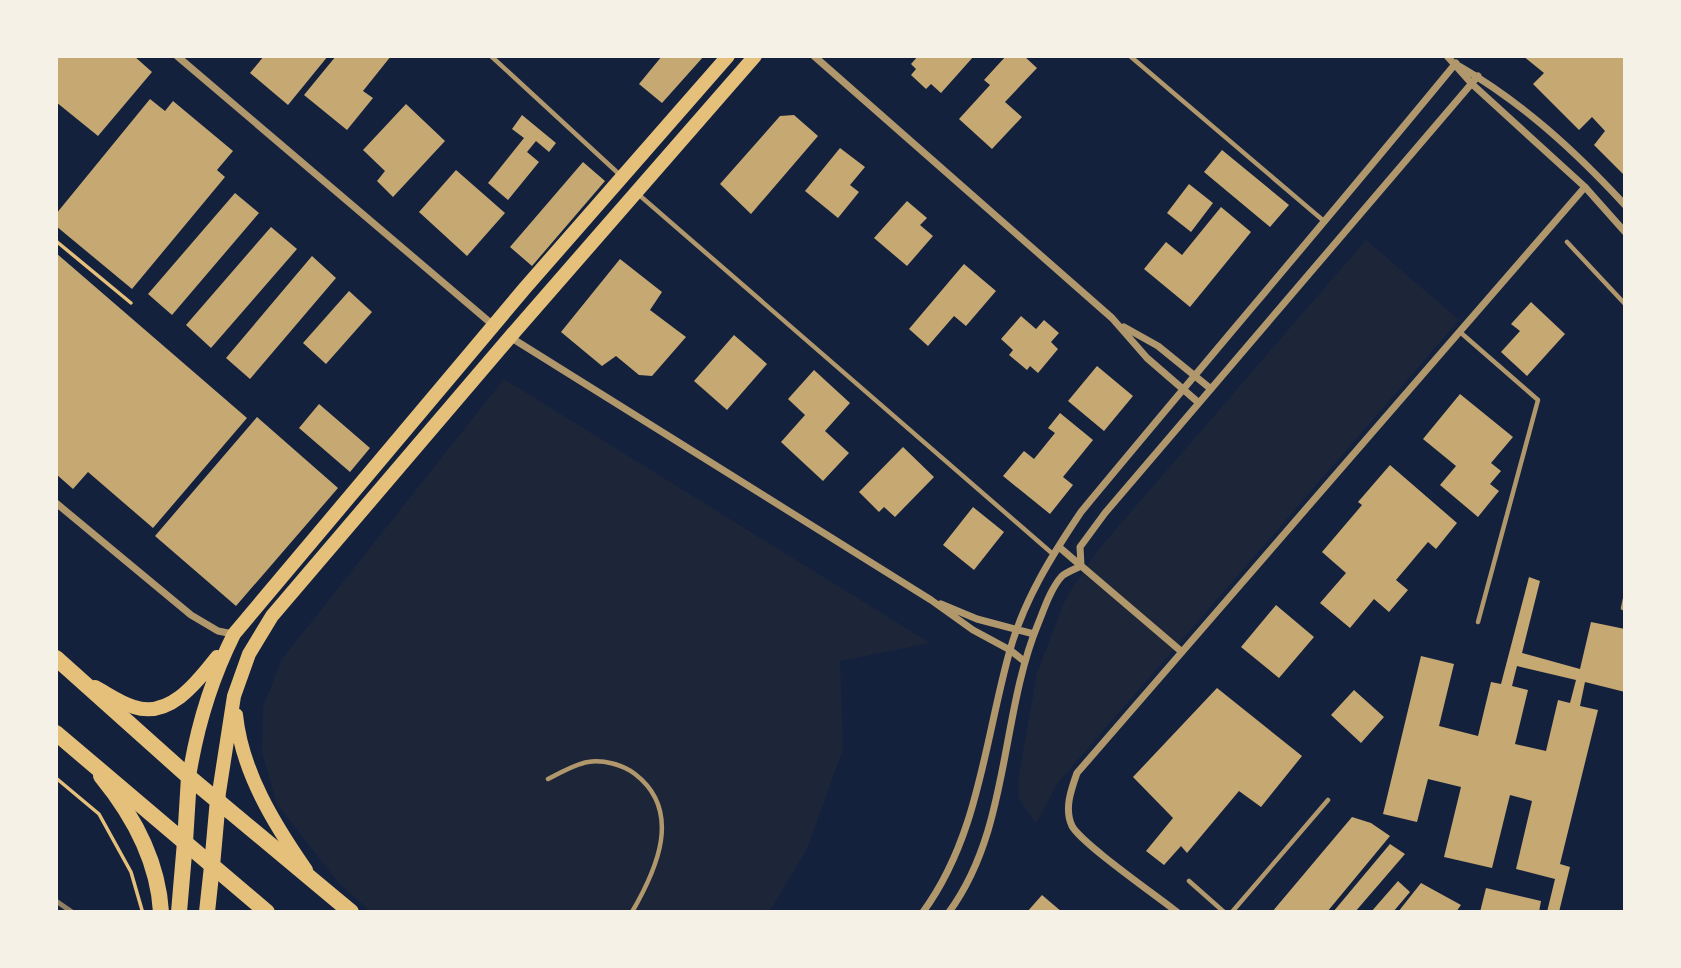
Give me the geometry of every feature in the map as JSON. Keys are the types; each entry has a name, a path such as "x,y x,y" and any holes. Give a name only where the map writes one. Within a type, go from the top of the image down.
{"main road":[{"path":"71,671 120,702 136,708 163,706 185,693 494,326 728,56"},
{"path":"207,912 218,799 234,696 249,654 258,638 289,593 755,56"},
{"path":"494,326 510,337"},
{"path":"179,912 189,776 202,712 218,666 234,634"},
{"path":"56,658 189,776 351,912"},
{"path":"234,696 238,735 258,789 284,839 308,874"},
{"path":"56,733 267,912"},
{"path":"88,761 111,788 145,845 160,890 161,912"}],"street":[{"path":"177,56 494,326"},
{"path":"814,56 1112,318 1147,358 1199,403"},
{"path":"1447,56 1508,96 1557,136 1625,205"},
{"path":"923,912 945,877 970,817 1016,631 1027,604 1080,513 1456,63"},
{"path":"1456,63 1472,84 1585,187 1625,232"},
{"path":"1081,566 1080,547 1091,531 1478,76"},
{"path":"1177,912 1092,846 1072,826 1068,799 1077,774 1585,187"},
{"path":"1112,318 1149,340 1211,389"},
{"path":"510,337 1024,661"},
{"path":"56,503 191,615 218,631 234,634"},
{"path":"1057,551 1081,566 1182,652"},
{"path":"949,912 973,870 986,834 1002,773 1024,661 1034,634 1052,592 1063,576 1081,566"},
{"path":"931,600 977,619 1034,634"}],"lane":[{"path":"491,56 622,177"},
{"path":"1130,56 1325,222"},
{"path":"637,193 1057,551"},
{"path":"1567,242 1625,304"},
{"path":"1460,332 1538,400 1478,622"},
{"path":"1623,608 1625,599"},
{"path":"548,779 589,761 625,766 641,779 657,803 663,827 659,854 645,890 632,912"},
{"path":"1232,912 1328,800"},
{"path":"1189,881 1224,912"}],"path":[{"path":"56,241 131,303"},
{"path":"56,778 99,814 131,872 142,912"}],"shaded area":[{"path":"1366,240 1459,320 1057,784 1036,824 1019,799 1018,780 1037,673 1066,598 1098,550"},
{"path":"504,379 930,643 840,661 843,749 807,849 769,912 371,912 337,881 277,804 262,753 263,707 282,659"}],"building":[{"path":"56,56 134,56 152,72 98,136 56,102"},
{"path":"264,56 328,56 288,105 250,73"},
{"path":"336,56 391,56 363,91 373,98 347,130 304,95"},
{"path":"662,56 704,56 662,103 639,84"},
{"path":"918,56 974,56 941,93 931,84 926,89 911,75 916,69 911,64"},
{"path":"1006,56 1024,56 1037,68 1005,102 1022,117 992,149 959,119 990,85 984,80"},
{"path":"1523,56 1625,56 1625,176 1594,145 1605,131 1592,117 1579,130 1533,84 1544,73"},
{"path":"150,99 165,111 173,101 233,151 217,170 225,177 132,289 56,226 56,214"},
{"path":"406,104 445,141 393,197 377,181 385,171 363,150"},
{"path":"522,115 556,143 549,152 536,141 527,152 539,162 508,200 488,183 524,138 512,129"},
{"path":"794,115 818,136 751,214 720,184 780,116"},
{"path":"840,148 865,167 850,185 859,192 838,218 805,191"},
{"path":"1222,150 1289,205 1270,227 1204,172"},
{"path":"583,162 605,181 532,266 510,247"},
{"path":"456,170 505,213 467,256 419,212"},
{"path":"1189,184 1213,203 1191,232 1167,213"},
{"path":"235,193 259,213 172,315 148,294"},
{"path":"907,201 927,218 920,225 933,236 907,266 874,238"},
{"path":"1221,207 1251,232 1190,307 1144,269 1166,242 1182,255"},
{"path":"271,227 297,249 211,348 186,325"},
{"path":"56,253 247,418 153,528 88,472 73,489 56,474"},
{"path":"312,256 336,278 250,379 226,358"},
{"path":"620,259 662,292 650,310 686,337 652,376 639,375 616,356 602,366 561,332"},
{"path":"964,264 996,291 966,326 954,316 928,346 909,329"},
{"path":"349,291 372,312 326,364 303,343"},
{"path":"1531,302 1565,334 1527,376 1501,352 1520,331 1511,324"},
{"path":"1021,316 1036,329 1044,320 1059,333 1051,342 1058,349 1038,373 1030,366 1027,370 1009,355 1013,350 1001,339"},
{"path":"734,335 767,364 727,410 694,381"},
{"path":"1097,366 1133,396 1104,431 1068,401"},
{"path":"814,370 850,403 825,431 849,453 823,481 781,442 805,415 788,399"},
{"path":"1460,394 1513,437 1491,463 1501,471 1490,484 1499,491 1478,517 1440,485 1456,466 1423,439"},
{"path":"319,404 370,448 350,472 299,428"},
{"path":"1060,413 1093,440 1063,477 1073,485 1050,514 1003,476 1024,451 1034,459 1055,433 1048,428"},
{"path":"257,417 338,488 236,606 155,536"},
{"path":"903,447 934,477 895,517 884,507 879,512 859,492"},
{"path":"1390,465 1457,523 1436,549 1428,542 1396,580 1408,590 1389,612 1374,599 1350,628 1320,603 1346,573 1322,552 1362,505 1358,502"},
{"path":"973,507 1004,532 974,570 943,545"},
{"path":"1529,577 1540,581 1522,653 1580,669 1591,622 1625,629 1625,692 1585,682 1580,706 1598,710 1560,864 1570,867 1559,912 1547,912 1555,879 1516,869 1532,801 1510,795 1492,868 1444,857 1461,787 1428,779 1417,822 1383,814 1421,656 1454,664 1439,726 1478,736 1491,682 1501,684","holes":["1517,666 1576,680 1570,703 1558,700 1546,751 1515,744 1528,690 1512,686"]},
{"path":"1276,605 1314,637 1279,678 1241,647"},
{"path":"1217,688 1302,756 1261,807 1239,791 1187,853 1181,846 1164,865 1146,851 1173,818 1133,777"},
{"path":"1354,690 1384,717 1361,743 1331,715"},
{"path":"1352,817 1371,823 1390,836 1327,912 1272,912"},
{"path":"1390,844 1405,854 1355,912 1333,912"},
{"path":"1398,881 1410,892 1393,912 1371,912"},
{"path":"1421,883 1461,905 1456,912 1398,912"},
{"path":"1486,888 1541,901 1539,912 1480,912"},
{"path":"1042,895 1062,912 1027,912"}],"railway":[{"path":"56,901 72,912"}]}
